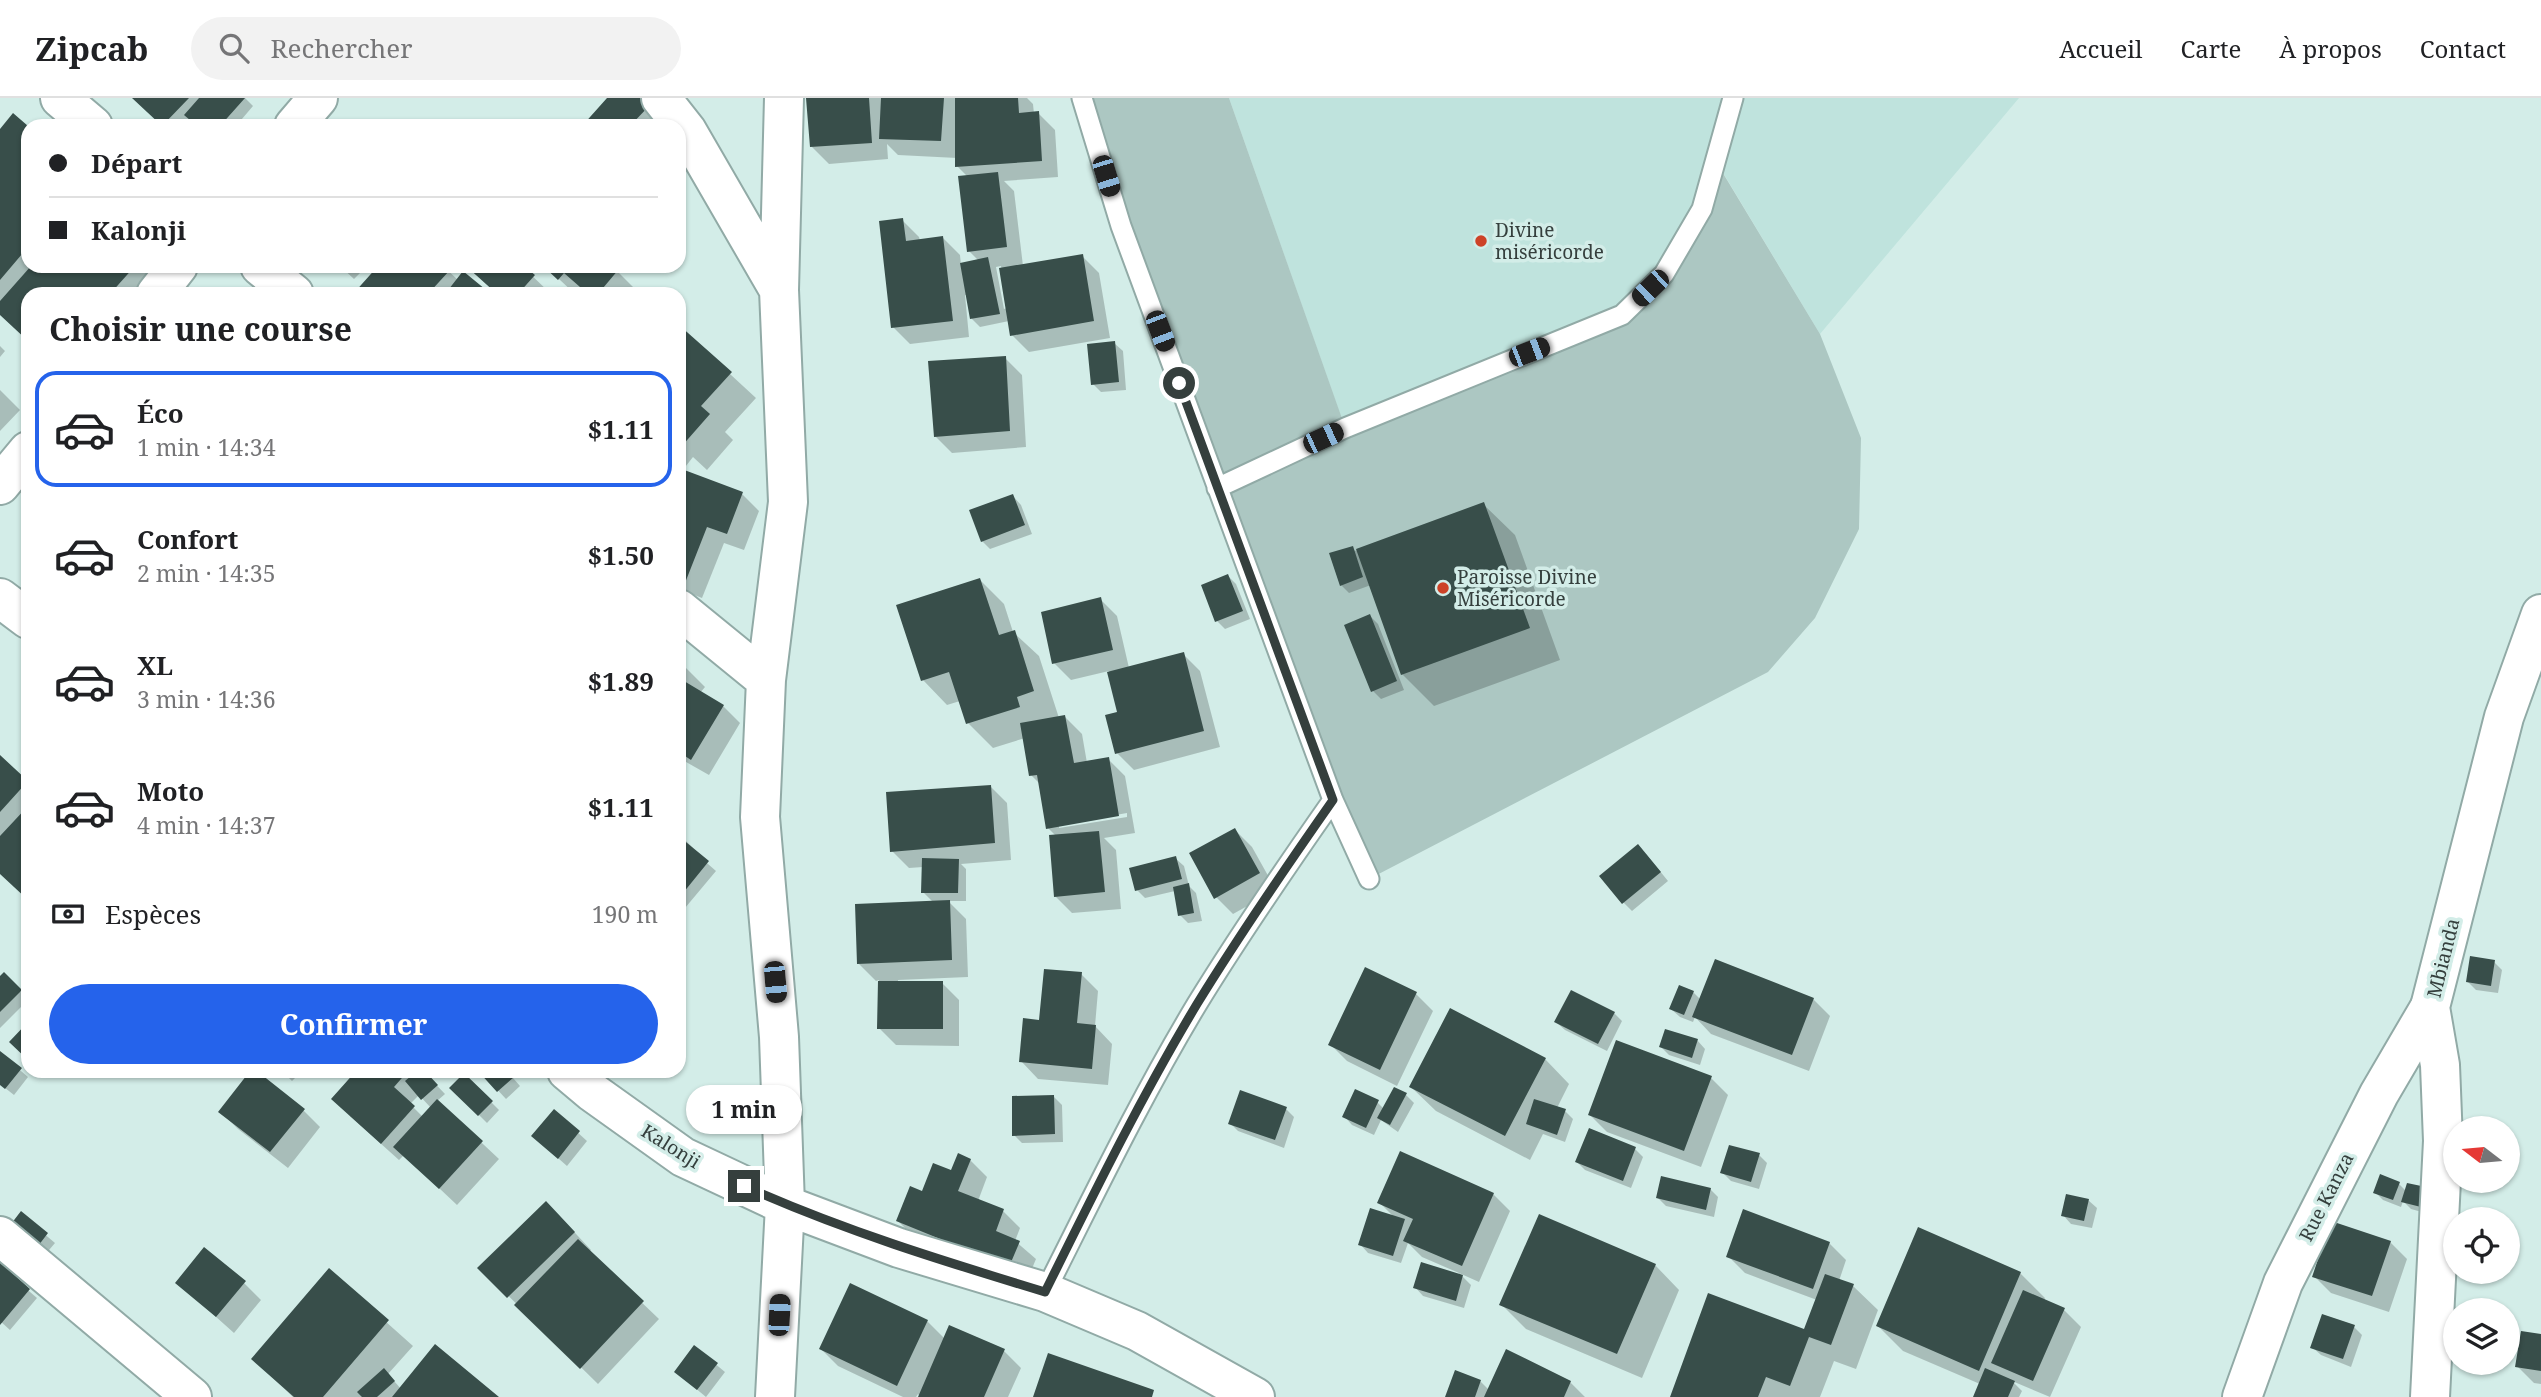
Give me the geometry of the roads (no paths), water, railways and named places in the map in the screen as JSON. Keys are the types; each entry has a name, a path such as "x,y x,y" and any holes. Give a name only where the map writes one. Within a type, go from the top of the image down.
{"street":[{"path":"60,98 85,119"},
{"path":"300,119 318,98"},
{"path":"661,98 678,119"},
{"path":"775,1397 785,1205 779,1037 761,817 766,680 788,502 779,290 784,98"},
{"path":"686,130 779,290"},
{"path":"162,287 172,273"},
{"path":"268,273 286,287"},
{"path":"0,485 21,460"},
{"path":"0,598 21,614"},
{"name":"Mbianda","path":"2430,1397 2443,1141 2440,1065 2430,1007 2504,717 2541,614"},
{"path":"686,615 766,680"},
{"name":"Rue Kanza","path":"2242,1397 2283,1283 2379,1094 2430,1007"},
{"name":"Kalonji","path":"575,1078 683,1157 785,1205 899,1248 1045,1292 1137,1331 1255,1397"},
{"path":"0,1237 192,1397"}],"lane":[{"path":"1082,98 1121,226 1217,488 1333,800 1369,878"},
{"path":"1217,488 1357,422 1622,315 1664,274 1702,209 1733,98"},
{"path":"1045,1292 1112,1158 1196,1007 1266,896 1333,800"}],"place":[{"name":"Divine miséricorde","path":"1481,241"},
{"name":"Paroisse Divine Miséricorde","path":"1443,588"}]}
